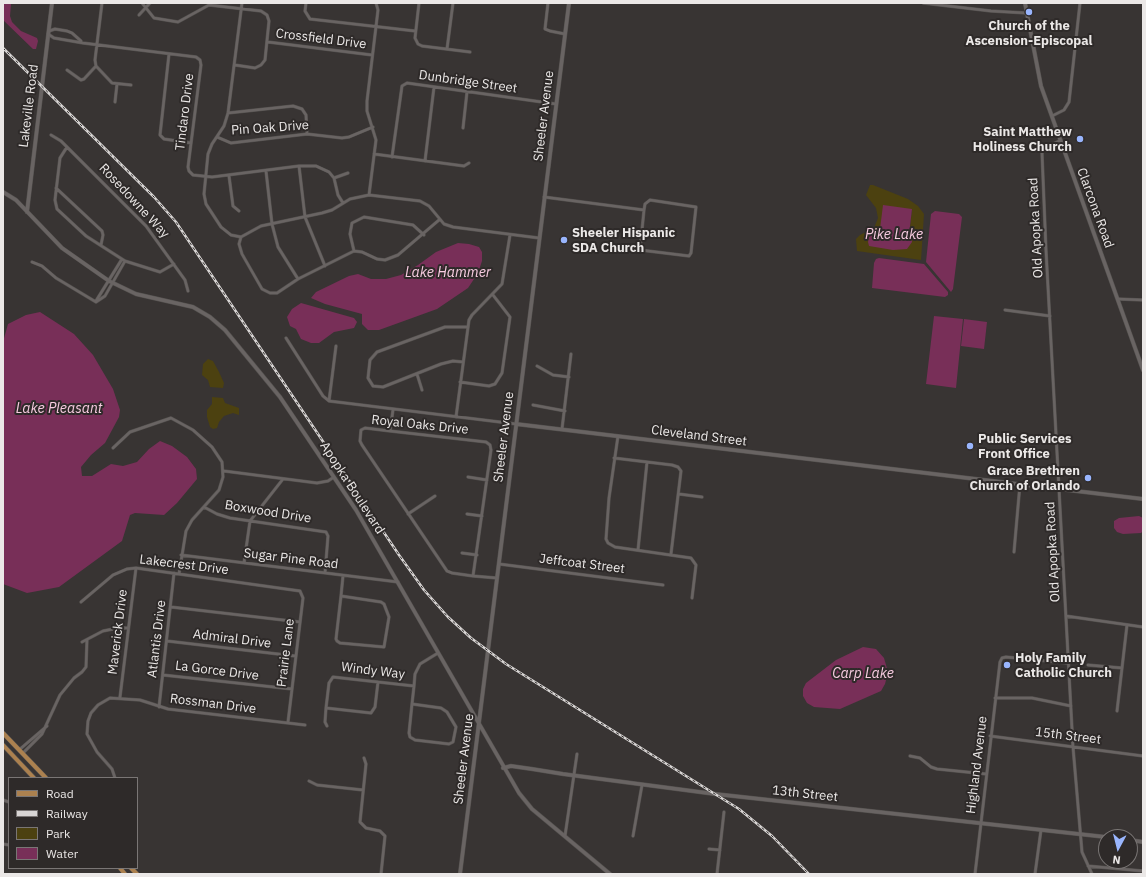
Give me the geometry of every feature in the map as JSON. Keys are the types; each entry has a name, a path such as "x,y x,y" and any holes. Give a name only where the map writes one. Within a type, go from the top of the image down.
{"main road":[{"path":"3,733 45,777"},
{"path":"3,745 33,777"}],"street":[{"name":"Lakeville Road","path":"27,212 52,3"},
{"path":"102,3 96,45 96,66 106,78 118,84 131,85"},
{"path":"142,3 154,18 178,22 209,4 261,11 267,15 269,21 265,60 261,65 255,68 235,65"},
{"path":"138,15 150,3"},
{"path":"242,3 228,114 224,126 208,154 204,194 206,204 221,227 231,235 241,237 261,226 332,210 350,199 369,195 420,201 429,206 439,220 444,224 453,227 539,238"},
{"path":"306,3 305,11 310,19 415,32"},
{"path":"369,195 376,140 367,111 367,101 378,10 376,3"},
{"path":"419,3 415,32 415,38 418,44 422,46 470,52"},
{"path":"447,49 453,3"},
{"path":"548,3 545,29 550,32 565,34"},
{"name":"Sheeler Avenue","path":"460,874 569,3"},
{"path":"923,3 991,11 1026,13"},
{"name":"Clarcona Road","path":"1025,3 1037,71 1060,140 1143,370"},
{"path":"1052,116 1064,110 1069,102 1080,3"},
{"name":"Tindaro Drive","path":"83,43 72,33 67,31 56,29 48,33 54,38 83,43 96,45 196,57 200,60 188,167 189,172 193,175 206,176"},
{"name":"Crossfield Drive","path":"268,42 372,56"},
{"path":"169,54 160,135 164,139 191,143"},
{"path":"67,70 81,80 84,79 96,66"},
{"name":"Dunbridge Street","path":"392,157 402,86 407,83 556,104"},
{"path":"115,102 118,84"},
{"path":"425,161 434,87"},
{"path":"463,128 468,92"},
{"path":"228,114 293,106 302,109 306,115 307,134"},
{"name":"Pin Oak Drive","path":"217,137 231,143 307,134 349,138 373,127"},
{"name":"Rosedowne Way","path":"52,135 57,137 142,221 158,240 185,280 188,291"},
{"name":"Old Apopka Road","path":"1060,140 1045,148 1042,154 1060,489 1067,663 1082,852 1092,874"},
{"path":"67,147 60,158 55,200 57,209 75,227 125,261 160,272 174,264"},
{"path":"374,154 464,166 469,164"},
{"path":"206,176 228,176 299,166 316,166 324,168 334,178 338,195 343,203"},
{"path":"299,166 305,217 325,266"},
{"path":"266,171 272,224 278,248 298,279"},
{"path":"334,178 348,174"},
{"path":"228,176 232,206 239,211"},
{"path":"56,188 102,231 103,236 101,246"},
{"name":"Apopka Boulevard","path":"3,192 13,198 62,248 111,282 136,294 188,305 215,321 276,391 367,528 503,768 523,799 610,874"},
{"path":"544,197 644,210"},
{"path":"650,200 696,207 691,253 689,256 687,257 640,250 644,210 645,204 650,200"},
{"path":"354,251 350,234 352,223 364,218 413,225 424,235"},
{"path":"241,237 239,244 242,254 262,289 270,293 277,293 298,279 354,251 362,252 377,259 385,260 398,255 424,235 439,220"},
{"path":"456,417 468,327 472,315 502,284 510,235"},
{"path":"111,282 122,259"},
{"path":"32,262 42,266 56,278 96,302 125,261"},
{"path":"460,382 489,386 495,384 502,373 510,317 493,295"},
{"path":"1118,299 1143,300"},
{"path":"1005,310 1050,316"},
{"path":"463,362 447,362 383,387 373,386 368,378 370,360 377,352 445,327 468,327"},
{"path":"286,338 323,396 329,401"},
{"path":"329,401 336,346"},
{"path":"562,429 571,354"},
{"path":"537,366 553,375 569,377"},
{"path":"417,374 422,390"},
{"name":"Cleveland Street","path":"329,401 393,410 1143,499"},
{"path":"533,405 564,411"},
{"path":"390,431 393,410"},
{"path":"113,448 130,432 171,418 192,430 212,447 222,462 224,471 219,490 192,520 186,531 179,574"},
{"name":"Royal Oaks Drive","path":"474,576 491,450 490,445 486,442 365,428 361,430 360,441 447,571 452,574 474,576 497,578"},
{"path":"618,436 608,498 606,539 611,546 615,547 687,556 694,561 696,569 692,598"},
{"path":"614,458 678,467 682,475 671,554"},
{"path":"638,550 647,462"},
{"path":"224,471 317,483 328,481 334,477"},
{"path":"468,477 487,480"},
{"path":"244,563 250,521 284,479"},
{"path":"1014,552 1020,484"},
{"path":"679,494 702,497"},
{"path":"408,514 435,496"},
{"name":"Boxwood Drive","path":"204,507 217,514 250,521 322,530 326,532 328,536 325,573"},
{"path":"467,514 482,516"},
{"path":"462,553 477,555"},
{"name":"Sugar Pine Road","path":"182,555 398,583"},
{"name":"Jeffcoat Street","path":"498,564 663,585"},
{"name":"Lakecrest Drive","path":"81,602 113,575 126,569 136,568 296,589"},
{"name":"Maverick Drive","path":"120,697 136,568"},
{"name":"Atlantis Drive","path":"159,707 174,573"},
{"path":"340,596 381,602 384,604 389,617 384,647 340,643 337,641 340,596 343,576"},
{"name":"Prairie Lane","path":"288,722 303,598 300,591 296,589"},
{"path":"171,607 300,622"},
{"path":"1066,616 1143,627"},
{"path":"1117,711 1126,625"},
{"path":"82,642 102,631 128,628"},
{"path":"21,752 42,734 60,695 74,678 86,667 87,640"},
{"name":"Admiral Drive","path":"167,641 296,656"},
{"path":"412,704 441,708 447,712 456,727 453,742 449,744 412,739 409,733 415,674 420,664 438,653"},
{"name":"Highland Avenue","path":"975,874 990,736 1000,662 1002,658 1006,657 1067,663"},
{"path":"1088,665 1122,668"},
{"name":"La Gorce Drive","path":"163,675 292,689"},
{"name":"Windy Way","path":"327,726 325,722 326,708 329,683 332,677 414,686"},
{"path":"326,708 371,712 375,706 378,682"},
{"path":"115,777 112,768 97,752 87,734 89,717 98,705 110,698 120,697"},
{"name":"Rossman Drive","path":"120,697 140,700 159,707 305,725"},
{"path":"995,698 1032,698 1071,706"},
{"name":"15th Street","path":"990,736 1143,756"},
{"path":"565,836 577,754"},
{"path":"910,756 920,758 931,767 937,769 986,774"},
{"path":"364,758 366,764 360,822 366,828 380,831 385,836 382,874"},
{"name":"13th Street","path":"503,768 511,766 642,785 1098,836"},
{"path":"309,781 317,784 363,790"},
{"path":"633,836 642,785"},
{"path":"717,874 724,812"},
{"path":"1036,874 1041,830"},
{"path":"709,849 720,850"},
{"path":"1088,866 1143,871"}],"green space":[{"path":"870,185 873,185 908,199 918,206 924,214 921,260 857,251 856,239 860,235 874,228 878,218 876,208 866,195","holes":["912,210 909,235 869,237"]},
{"path":"208,359 213,361 219,372 224,383 223,388 210,387 208,380 202,375 203,364"},
{"path":"212,397 223,398 225,403 239,408 239,415 233,413 224,416 219,422 217,428 213,429 210,427 207,417 207,410 212,404"}],"water":[{"path":"3,3 11,4 10,16 12,22 21,31 37,38 38,41 36,49 33,49 3,20"},
{"name":"Pike Lake","path":"883,205 912,209 909,235 912,237 912,242 907,249 893,250 869,246 869,237 880,229"},
{"path":"935,211 959,214 962,217 953,289 951,292 926,262 931,214"},
{"name":"Lake Hammer","path":"458,243 479,247 482,252 482,261 478,273 468,288 437,309 379,330 368,330 362,324 362,314 325,304 311,298 316,292 349,276 358,274 371,279 386,279 401,275 436,252"},
{"path":"879,258 924,264 948,292 948,295 945,297 872,288 874,263 876,259"},
{"path":"301,303 354,318 357,322 354,328 334,332 319,343 311,343 301,339 296,329 290,326 287,317 292,309"},
{"name":"Lake Pleasant","path":"40,312 74,334 93,355 113,389 120,410 119,417 105,443 91,455 81,467 82,476 92,476 111,464 123,466 137,462 149,449 160,441 172,446 187,457 196,469 197,479 177,503 164,515 135,513 130,515 122,541 59,587 27,593 3,584 3,342 8,324 26,315"},
{"path":"934,316 963,319 956,388 926,384"},
{"path":"964,319 987,322 984,349 961,346"},
{"path":"1139,516 1143,518 1143,531 1141,533 1123,534 1117,532 1114,528 1114,521 1119,518"},
{"name":"Carp Lake","path":"863,647 876,649 884,658 888,672 885,684 881,691 840,709 814,707 807,703 803,696 803,689 806,683 836,660"}],"railway":[{"path":"3,48 154,197 176,222 399,555 424,590 448,617 471,638 506,664 739,809 772,836 809,874"}],"place":[{"name":"Church of the Ascension-Episcopal","path":"1029,12"},
{"name":"Saint Matthew Holiness Church","path":"1080,139"},
{"name":"Sheeler Hispanic SDA Church","path":"564,240"},
{"name":"Public Services Front Office","path":"970,446"},
{"name":"Grace Brethren Church of Orlando","path":"1088,478"},
{"name":"Holy Family Catholic Church","path":"1007,665"}]}
